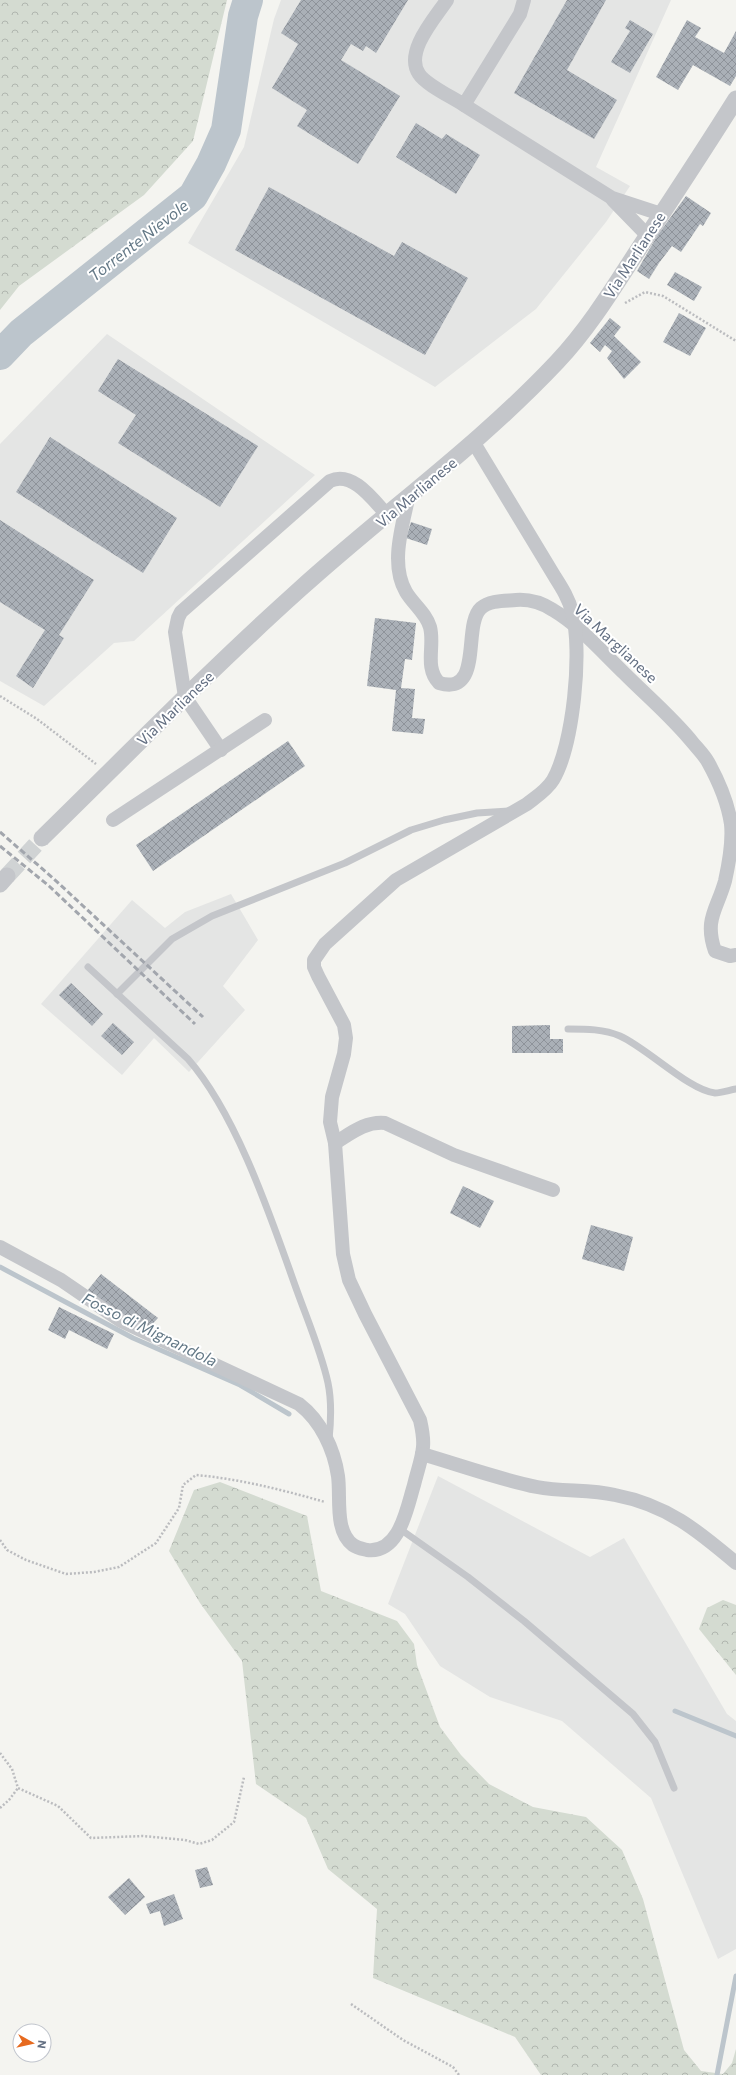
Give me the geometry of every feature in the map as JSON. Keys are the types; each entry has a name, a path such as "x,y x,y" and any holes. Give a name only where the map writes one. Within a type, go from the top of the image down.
{"street":[{"path":"447,0 419,42 415,58 415,66 424,79 612,198 661,214"},
{"path":"464,105 520,14 524,0"},
{"name":"Via Marlianese","path":"42,838 184,697 300,588 474,443 558,361 584,330 603,303 736,99"},
{"path":"612,198 647,236"},
{"path":"0,1247 61,1280 121,1322 299,1404 316,1422 329,1444 337,1471 339,1507 342,1527 347,1538 354,1546 373,1551 383,1548 392,1540 400,1529 422,1454 423,1437 420,1420 349,1280 339,1217 335,1143 330,1122 330,1109 344,1054 346,1038 344,1025 314,967 314,960 318,953 374,898 396,880 515,811 540,794 553,780 566,744 575,692 575,626 573,613 566,596 474,443"},
{"path":"221,750 184,697 175,632 178,618 185,608 330,481 339,478 356,484 388,516"},
{"name":"Via Marglianese","path":"408,499 401,537 399,568 406,592 427,618 430,628 432,672 439,682 453,685 460,682 465,676 478,613 486,604 492,602 519,600 536,601 554,610 575,626 684,732 708,761 725,801 730,824 729,857 724,882 712,915 709,935 715,951 730,956 736,955"},
{"path":"113,820 266,720"},
{"path":"335,1143 361,1127 377,1122 384,1123 454,1155 553,1190"},
{"path":"422,1454 538,1487 615,1494 642,1502 676,1516 691,1526 736,1563"}],"lane":[{"path":"117,994 172,939 212,916 345,863 411,830 444,820 477,813 515,811"},
{"path":"88,967 176,1047 198,1070 240,1145 282,1248 324,1370 331,1412 329,1444"},
{"path":"568,1029 601,1031 619,1036 636,1045 696,1086 715,1093 736,1089"},
{"path":"400,1529 468,1577 524,1621 580,1666 634,1714 655,1742 674,1788"}],"path":[{"path":"603,303 624,303 645,292 663,296 736,341"},
{"path":"0,696 37,719 108,773"},
{"path":"0,1540 7,1550 26,1560 66,1574 94,1572 119,1567 156,1542 179,1508 183,1485 196,1475 218,1477 281,1489 339,1507"},
{"path":"0,1753 12,1769 18,1788 58,1806 91,1838 143,1836 185,1840 199,1844 212,1840 234,1822 244,1777"},
{"path":"0,1808 9,1800 18,1788"},
{"path":"351,2004 402,2040 453,2067 459,2075"}],"shaded area":[{"path":"281,0 671,0 596,167 630,186 606,222 536,309 435,387 188,243 244,147 274,19"},
{"path":"107,334 315,475 134,641 114,643 44,706 0,681 0,444"},
{"path":"231,894 258,940 223,986 245,1010 189,1072 154,1038 122,1075 41,1004 132,900 165,928 185,912"},
{"path":"438,1476 590,1557 624,1538 727,1714 736,1721 736,1949 718,1959 651,1798 562,1721 490,1697 440,1666 405,1614 388,1604"}],"green space":[{"path":"0,0 227,0 193,141 144,195 19,286 0,310"},
{"path":"220,1482 307,1516 321,1591 397,1621 414,1644 417,1665 440,1727 461,1755 489,1784 533,1807 586,1817 622,1850 643,1899 684,2050 701,2071 723,2074 732,2063 736,2049 736,2075 541,2075 515,2037 373,1978 377,1909 328,1869 306,1818 256,1784 242,1661 200,1603 169,1551 194,1490"},
{"path":"723,1600 736,1605 736,1675 699,1629 707,1608"}],"building":[{"path":"301,0 408,0 376,53 366,46 363,51 351,44 341,60 400,96 358,164 297,126 307,110 272,88 298,44 281,33"},
{"path":"567,0 606,0 567,70 617,100 594,139 514,93"},
{"path":"630,20 653,34 630,73 611,62 630,31 625,28"},
{"path":"687,20 701,28 695,37 724,53 736,31 736,76 730,86 693,65 678,90 656,77"},
{"path":"416,123 442,139 446,134 480,155 456,194 396,157"},
{"path":"269,187 394,256 402,242 468,278 425,355 235,250"},
{"path":"686,196 711,213 703,226 700,224 681,252 672,246 649,279 637,271 657,236"},
{"path":"675,272 702,287 694,301 667,285"},
{"path":"679,313 706,328 690,356 663,342"},
{"path":"610,318 621,327 614,336 641,362 624,379 607,358 612,351 605,345 600,352 590,343"},
{"path":"118,359 258,446 220,507 118,443 136,415 98,391"},
{"path":"50,437 177,518 143,573 16,492"},
{"path":"0,520 94,580 59,635 64,638 33,688 16,676 45,630 0,602"},
{"path":"411,522 432,529 427,545 406,538"},
{"path":"375,618 416,623 412,660 405,659 401,688 415,689 412,718 425,719 423,734 392,731 396,690 367,686"},
{"path":"288,741 305,766 153,871 136,845"},
{"path":"71,983 103,1014 92,1026 59,995"},
{"path":"113,1023 134,1042 122,1055 101,1036"},
{"path":"550,1025 550,1039 563,1039 563,1053 512,1053 512,1026"},
{"path":"463,1186 494,1201 480,1228 450,1213"},
{"path":"591,1225 633,1237 624,1271 582,1259"},
{"path":"101,1274 158,1318 147,1330 87,1291"},
{"path":"59,1307 114,1334 107,1349 69,1330 65,1339 48,1330"},
{"path":"207,1867 213,1885 200,1888 195,1870"},
{"path":"129,1878 145,1897 125,1915 108,1897"},
{"path":"174,1894 183,1919 164,1926 160,1911 150,1914 146,1904"}],"waterway":[{"name":"Torrente Nievole","path":"0,355 21,333 193,196 211,164 226,130 243,16 248,0"},
{"name":"Fosso di Mignandola","path":"0,1267 133,1338 240,1385 289,1414"},
{"name":"Fosso di Mignandola","path":"675,1711 736,1736"},
{"path":"717,2075 736,1976"}],"tunnel":[{"path":"7,876 42,838"}],"railway":[{"path":"0,832 54,879 203,1017"},
{"path":"0,846 49,886 195,1024"}]}
